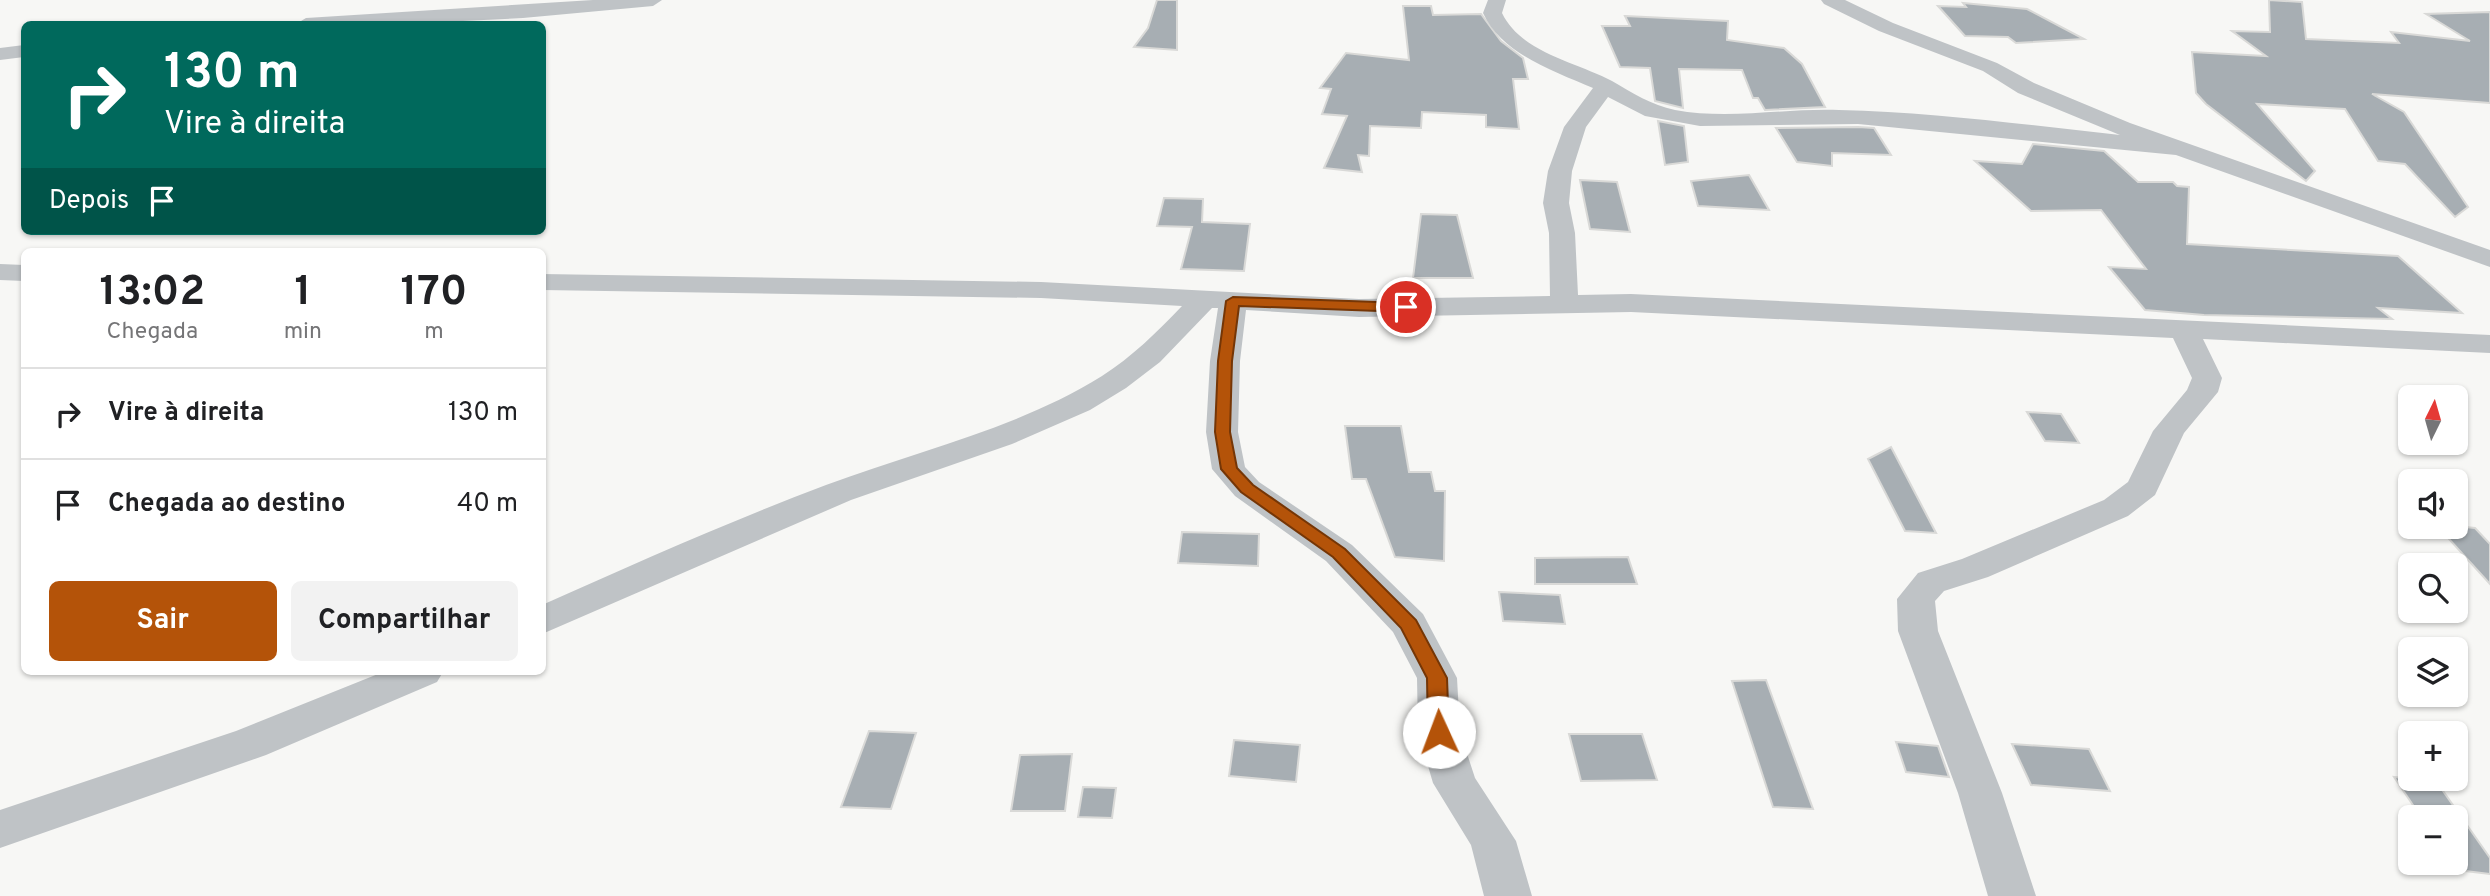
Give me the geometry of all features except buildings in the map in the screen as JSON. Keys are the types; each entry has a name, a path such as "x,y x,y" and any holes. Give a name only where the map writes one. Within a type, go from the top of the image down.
{"street":[{"path":"360,21 523,12 653,0"},
{"path":"1497,0 1493,5 1492,15 1507,35 1545,60 1605,86 1630,102 1678,117 1738,121 1857,117 2184,149"},
{"path":"1830,0 1886,27 1990,67 2026,88 2064,104 2490,259"},
{"path":"0,54 21,51"},
{"path":"1564,304 1562,233 1556,203 1560,171 1575,127 1605,86"},
{"path":"0,272 21,273"},
{"path":"546,282 1041,290 1359,308 1631,303 2490,344"},
{"path":"546,619 754,526 842,491 1016,430 1068,408 1110,384 1148,357 1219,300"},
{"path":"1219,300 1225,361 1222,432 1229,469 1247,489 1339,553 1409,624 1437,678 1439,732 1455,783 1493,841 1507,896"},
{"path":"2012,896 1980,793 1918,631 1916,599 1931,582 1975,568 2018,547 2116,508 2143,488 2169,431 2202,392 2207,377 2184,331"},
{"path":"0,829 251,743 416,675"}],"route":[{"path":"1406,307 1359,308 1233,301 1225,361 1222,432 1229,469 1247,489 1339,553 1409,624 1437,678 1439,732"}]}
